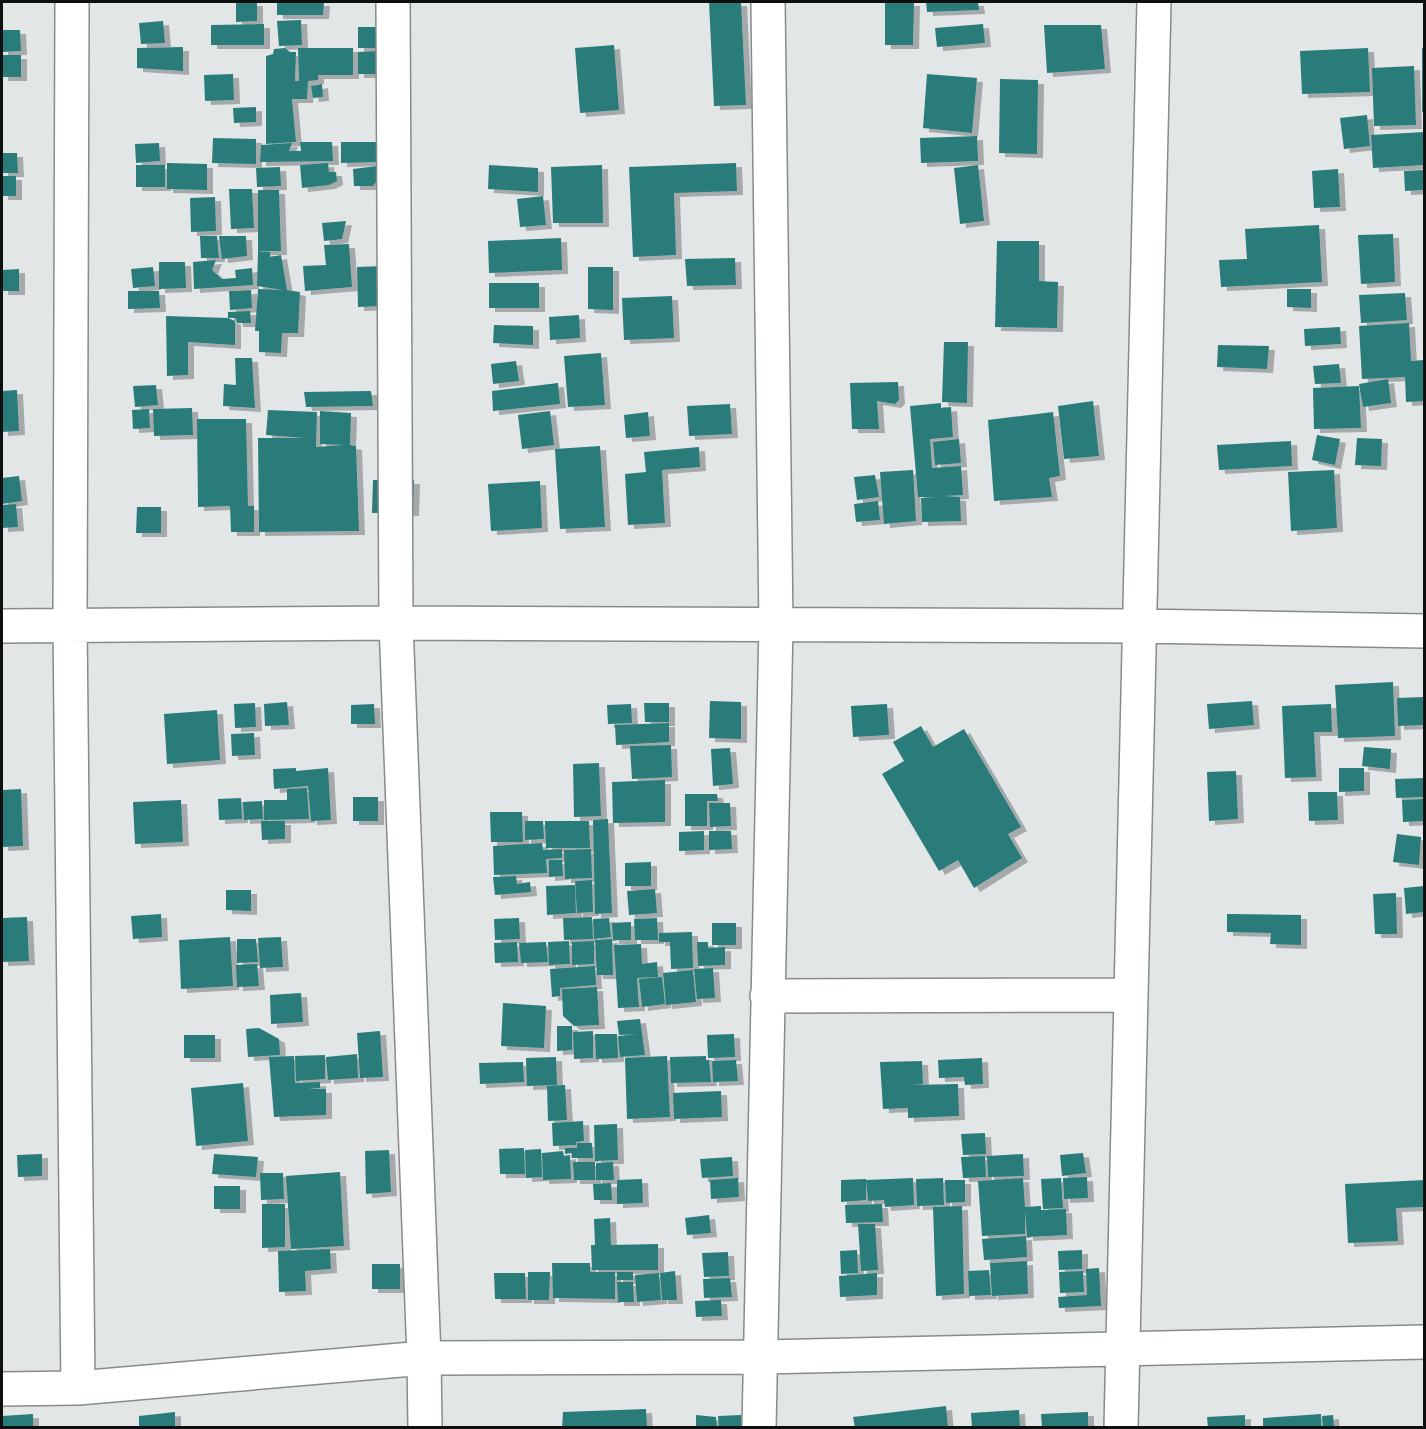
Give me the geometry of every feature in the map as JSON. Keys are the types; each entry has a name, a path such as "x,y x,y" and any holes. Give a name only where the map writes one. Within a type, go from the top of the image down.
{"street":[{"path":"72,2 70,624 78,1388"},
{"path":"393,2 396,623 424,1358 424,1428"},
{"path":"759,1428 776,625 768,2"},
{"path":"1121,1428 1154,2"},
{"path":"2,626 396,623 1140,626 1425,631"},
{"path":"767,996 1131,995"},
{"path":"2,1389 78,1388 424,1358 762,1357 1425,1342"}],"building":[{"path":"236,2 257,2 257,21 236,22"},
{"path":"277,2 324,2 323,15 277,15"},
{"path":"709,2 741,2 746,105 714,106"},
{"path":"885,2 914,2 913,45 885,45"},
{"path":"926,2 978,2 979,10 927,12"},
{"path":"301,20 302,45 279,46 277,21"},
{"path":"163,21 165,43 141,44 139,23"},
{"path":"264,24 264,45 211,45 211,25"},
{"path":"983,24 985,43 937,47 935,28"},
{"path":"1044,25 1101,25 1105,69 1047,73"},
{"path":"358,27 379,27 380,48 358,48"},
{"path":"2,30 20,30 21,51 2,52"},
{"path":"614,45 619,110 580,113 575,48"},
{"path":"183,47 183,71 137,68 137,48"},
{"path":"285,48 290,52 296,52 295,81 299,81 298,48 353,48 353,75 318,75 318,80 308,81 307,99 292,99 296,142 266,144 266,56 273,54 274,49"},
{"path":"1368,48 1370,92 1302,94 1300,51"},
{"path":"1422,48 1424,48 1424,112 1422,112"},
{"path":"380,51 381,74 358,74 358,52"},
{"path":"2,55 21,55 21,77 2,77"},
{"path":"1414,66 1416,125 1374,126 1372,68"},
{"path":"233,74 234,100 205,101 204,75"},
{"path":"927,74 977,78 972,133 923,128"},
{"path":"1000,79 1038,80 1037,154 999,153"},
{"path":"322,84 323,97 313,98 311,86"},
{"path":"256,107 256,122 234,123 233,108"},
{"path":"1367,115 1370,146 1344,149 1340,118"},
{"path":"1424,132 1424,165 1373,168 1371,135"},
{"path":"977,136 978,161 921,163 920,138"},
{"path":"213,138 256,139 256,164 212,163"},
{"path":"300,142 332,142 333,161 260,162 261,145 292,143 289,151 301,151"},
{"path":"341,142 377,142 378,162 341,163"},
{"path":"159,143 160,161 136,163 135,144"},
{"path":"2,153 17,153 18,173 2,173"},
{"path":"167,163 207,164 207,190 167,189"},
{"path":"328,163 329,172 336,172 337,181 329,185 302,188 300,165"},
{"path":"736,163 737,191 674,193 676,255 633,257 629,167"},
{"path":"136,165 165,165 165,187 136,187"},
{"path":"385,165 386,170 373,186 354,186 353,169"},
{"path":"489,165 538,168 538,192 488,189"},
{"path":"602,165 603,223 553,223 551,167"},
{"path":"978,165 984,221 960,224 954,168"},
{"path":"280,167 281,186 257,187 256,168"},
{"path":"1338,169 1340,207 1314,208 1312,171"},
{"path":"1424,170 1424,190 1405,191 1404,171"},
{"path":"2,176 16,176 16,196 2,196"},
{"path":"229,189 252,189 254,228 231,229"},
{"path":"258,190 279,190 281,251 258,251"},
{"path":"543,196 546,225 520,227 517,199"},
{"path":"215,197 216,231 191,232 190,198"},
{"path":"346,221 342,239 324,241 322,223"},
{"path":"1319,225 1322,282 1221,287 1219,260 1247,259 1245,229"},
{"path":"1393,234 1395,282 1361,284 1358,235"},
{"path":"200,236 217,236 219,258 201,258"},
{"path":"219,236 246,236 247,256 222,259"},
{"path":"561,238 562,270 489,273 488,241"},
{"path":"997,241 1039,241 1039,281 1058,282 1057,328 995,327"},
{"path":"349,244 352,287 305,291 303,266 326,265 324,245"},
{"path":"258,251 270,252 270,257 281,255 287,290 300,292 298,333 282,333 281,353 259,352 259,331 255,331 258,289 283,290 257,286"},
{"path":"735,258 736,285 687,286 685,259"},
{"path":"216,260 212,270 222,279 236,278 235,270 252,268 253,285 194,289 193,262"},
{"path":"159,262 185,262 186,288 159,289"},
{"path":"382,266 383,306 358,307 357,267"},
{"path":"153,267 155,286 133,288 131,269"},
{"path":"588,267 613,267 613,310 588,309"},
{"path":"19,269 19,291 2,291 2,270"},
{"path":"489,283 539,283 539,308 489,308"},
{"path":"1287,289 1311,289 1311,308 1287,307"},
{"path":"251,290 252,308 230,310 229,291"},
{"path":"128,291 159,291 160,308 128,309"},
{"path":"1405,293 1407,320 1361,323 1359,295"},
{"path":"672,296 674,338 624,340 622,298"},
{"path":"250,311 251,323 237,323 236,318 228,318 228,312"},
{"path":"579,315 580,338 550,340 549,317"},
{"path":"166,316 228,318 235,321 235,345 188,342 188,375 167,376"},
{"path":"1409,323 1411,361 1424,360 1424,401 1406,402 1405,377 1362,379 1359,326"},
{"path":"494,325 533,326 533,345 493,343"},
{"path":"1340,327 1341,344 1305,346 1304,329"},
{"path":"944,342 968,342 967,403 942,402"},
{"path":"1218,345 1269,346 1267,369 1217,367"},
{"path":"601,353 605,405 568,407 564,356"},
{"path":"235,358 252,358 255,408 223,406 224,384 236,385"},
{"path":"516,361 519,381 493,384 491,364"},
{"path":"1339,364 1341,383 1315,384 1313,366"},
{"path":"1388,379 1391,403 1363,407 1359,384"},
{"path":"898,382 899,400 895,404 877,401 879,429 852,429 850,383"},
{"path":"558,383 560,404 493,411 492,391"},
{"path":"156,385 158,405 135,407 133,386"},
{"path":"1359,386 1361,428 1314,429 1313,388"},
{"path":"17,390 19,431 2,432 2,391"},
{"path":"371,391 373,406 306,407 304,392"},
{"path":"1093,401 1099,456 1064,459 1058,406"},
{"path":"941,403 941,408 951,407 953,437 930,439 932,468 961,466 963,495 944,496 960,497 961,521 922,522 921,498 937,497 918,497 910,406"},
{"path":"730,404 732,434 689,436 687,406"},
{"path":"192,408 193,435 154,436 153,409"},
{"path":"149,409 150,428 133,429 132,410"},
{"path":"268,410 317,412 316,447 344,445 320,444 320,411 351,413 350,445 356,446 359,531 259,532 258,438 305,438 266,435"},
{"path":"550,411 554,445 522,449 518,415"},
{"path":"648,412 650,436 626,438 624,415"},
{"path":"1053,412 1060,476 1049,478 1052,497 994,501 988,420"},
{"path":"197,419 246,419 248,506 254,506 254,532 231,532 230,506 198,507"},
{"path":"1317,435 1340,439 1335,465 1312,460"},
{"path":"1357,438 1382,439 1381,466 1355,465"},
{"path":"959,439 961,463 935,465 933,442"},
{"path":"1291,441 1292,466 1219,470 1217,445"},
{"path":"600,446 605,527 560,529 555,449"},
{"path":"699,447 700,467 662,470 665,523 628,525 625,474 646,472 644,452"},
{"path":"913,470 916,521 884,524 880,472"},
{"path":"1334,470 1337,528 1291,531 1288,472"},
{"path":"875,475 879,497 857,500 854,477"},
{"path":"19,476 22,501 2,504 2,478"},
{"path":"373,480 414,480 413,512 372,513"},
{"path":"540,481 542,528 491,531 488,484"},
{"path":"878,501 880,520 856,522 854,504"},
{"path":"16,504 18,527 2,528 2,505"},
{"path":"137,507 161,507 161,533 136,533"},
{"path":"1393,682 1395,736 1338,738 1335,685"},
{"path":"1424,697 1424,725 1398,726 1397,698"},
{"path":"710,701 741,702 741,739 709,738"},
{"path":"1252,701 1254,725 1209,729 1207,704"},
{"path":"287,702 289,725 265,726 264,704"},
{"path":"255,703 256,727 235,728 234,704"},
{"path":"644,703 669,703 669,722 645,722"},
{"path":"374,704 375,724 351,724 351,705"},
{"path":"631,704 632,723 608,724 607,705"},
{"path":"887,704 889,735 853,737 851,706"},
{"path":"1331,704 1332,732 1314,732 1316,777 1285,778 1282,706"},
{"path":"217,710 220,760 167,764 164,714"},
{"path":"669,723 669,742 616,745 615,725"},
{"path":"921,726 933,747 964,729 1021,827 1008,834 1022,858 974,888 958,860 939,871 882,774 904,761 893,742"},
{"path":"254,733 255,755 232,756 231,734"},
{"path":"671,745 672,777 632,779 630,746"},
{"path":"1364,747 1391,749 1390,769 1362,766"},
{"path":"730,748 733,784 713,786 711,749"},
{"path":"599,763 601,816 574,817 573,764"},
{"path":"296,768 296,771 328,768 331,820 311,821 308,786 274,789 273,769"},
{"path":"1339,768 1364,768 1364,791 1339,792"},
{"path":"1236,771 1238,819 1209,821 1207,772"},
{"path":"1424,778 1424,797 1396,798 1395,779"},
{"path":"665,780 665,822 613,823 612,782"},
{"path":"307,788 309,819 264,820 264,800 287,800 287,789"},
{"path":"21,789 23,846 2,847 2,790"},
{"path":"1308,792 1337,792 1338,820 1309,821"},
{"path":"685,794 717,794 718,801 707,801 707,826 685,826"},
{"path":"353,797 378,797 378,821 353,821"},
{"path":"241,798 242,819 219,820 218,799"},
{"path":"1424,799 1424,821 1403,822 1402,800"},
{"path":"181,800 183,842 135,844 133,802"},
{"path":"262,801 263,819 244,820 243,802"},
{"path":"709,803 730,803 731,826 710,827"},
{"path":"490,812 522,812 523,842 491,842"},
{"path":"608,819 612,913 595,914 593,820"},
{"path":"261,821 285,821 285,839 262,840"},
{"path":"525,821 543,821 544,839 525,840"},
{"path":"545,821 589,821 590,848 546,848"},
{"path":"704,831 704,850 679,851 679,832"},
{"path":"709,831 731,831 732,849 709,850"},
{"path":"1397,834 1421,837 1419,865 1393,862"},
{"path":"542,843 543,850 562,849 562,858 546,859 547,873 494,875 493,846"},
{"path":"591,849 592,878 565,879 564,850"},
{"path":"549,860 562,860 563,876 549,877"},
{"path":"651,862 651,886 625,886 625,863"},
{"path":"516,876 517,884 530,882 531,892 495,895 493,877"},
{"path":"592,880 593,912 577,913 575,881"},
{"path":"575,885 576,913 547,915 546,886"},
{"path":"1424,886 1424,912 1406,914 1404,888"},
{"path":"655,889 657,913 629,915 627,891"},
{"path":"226,890 251,890 251,911 226,910"},
{"path":"1396,893 1397,934 1375,934 1373,894"},
{"path":"161,914 162,937 133,939 131,916"},
{"path":"1227,914 1301,915 1301,945 1270,944 1271,933 1227,932"},
{"path":"27,917 29,961 2,962 2,918"},
{"path":"592,917 593,939 564,940 563,918"},
{"path":"519,918 520,939 495,940 494,919"},
{"path":"609,918 611,937 594,939 593,919"},
{"path":"657,918 658,940 635,940 634,919"},
{"path":"631,922 631,940 613,940 612,923"},
{"path":"712,923 736,923 736,945 712,945"},
{"path":"692,932 693,968 671,969 670,942 659,942 659,933"},
{"path":"230,937 233,986 181,989 179,940"},
{"path":"281,937 283,967 260,968 258,938"},
{"path":"237,939 256,939 258,962 237,963"},
{"path":"612,939 613,975 597,975 595,940"},
{"path":"569,941 570,964 549,965 548,942"},
{"path":"594,941 594,964 572,965 572,942"},
{"path":"517,942 518,962 495,963 494,943"},
{"path":"546,942 548,962 521,963 519,943"},
{"path":"697,942 708,942 708,948 725,947 725,965 698,966"},
{"path":"641,944 642,964 657,962 658,977 637,978 639,1007 618,1008 614,945"},
{"path":"257,964 259,986 237,987 236,965"},
{"path":"595,966 596,985 560,988 560,996 552,997 550,969"},
{"path":"713,968 715,998 697,999 694,969"},
{"path":"693,970 696,1002 666,1005 663,973"},
{"path":"662,977 665,1004 642,1007 639,979"},
{"path":"597,987 599,1025 574,1026 563,1016 562,989"},
{"path":"301,993 303,1022 271,1024 270,995"},
{"path":"503,1003 546,1006 544,1048 501,1046"},
{"path":"640,1019 645,1055 620,1057 618,1036 639,1034 619,1035 617,1021"},
{"path":"557,1026 572,1026 572,1050 557,1051"},
{"path":"259,1028 279,1039 280,1055 248,1057 246,1029"},
{"path":"380,1031 383,1077 360,1078 357,1033"},
{"path":"593,1031 593,1058 574,1059 573,1032"},
{"path":"595,1034 617,1034 618,1058 596,1059"},
{"path":"734,1034 735,1057 708,1058 707,1035"},
{"path":"184,1035 215,1035 215,1058 184,1058"},
{"path":"357,1054 358,1078 328,1080 326,1057"},
{"path":"325,1055 325,1079 296,1081 295,1056"},
{"path":"294,1056 295,1083 320,1082 320,1088 308,1089 326,1089 326,1115 274,1117 269,1057"},
{"path":"667,1056 670,1117 627,1119 625,1058"},
{"path":"706,1056 706,1060 709,1060 711,1082 671,1083 670,1057"},
{"path":"556,1057 557,1085 527,1086 526,1058"},
{"path":"982,1058 983,1084 965,1085 964,1077 939,1078 938,1060"},
{"path":"736,1060 738,1081 713,1082 712,1061"},
{"path":"922,1061 923,1084 911,1085 958,1084 959,1116 908,1118 908,1108 883,1109 880,1062"},
{"path":"523,1062 524,1082 480,1084 479,1063"},
{"path":"243,1083 248,1141 196,1146 191,1088"},
{"path":"565,1085 567,1120 548,1121 547,1086"},
{"path":"721,1091 722,1117 674,1119 673,1093"},
{"path":"583,1121 584,1141 576,1142 576,1145 553,1146 552,1123"},
{"path":"617,1124 618,1160 595,1161 594,1125"},
{"path":"985,1133 986,1154 963,1155 961,1134"},
{"path":"577,1143 592,1143 593,1158 572,1158 572,1153 565,1154 565,1148 577,1148"},
{"path":"524,1148 525,1174 500,1174 499,1149"},
{"path":"541,1149 542,1177 526,1178 525,1150"},
{"path":"389,1150 391,1192 366,1194 365,1151"},
{"path":"563,1151 564,1156 570,1155 571,1179 543,1180 542,1153"},
{"path":"1083,1153 1086,1173 1062,1176 1060,1155"},
{"path":"42,1154 42,1176 18,1177 17,1155"},
{"path":"214,1154 258,1157 256,1177 212,1174"},
{"path":"1023,1154 1024,1176 988,1177 987,1156"},
{"path":"985,1156 986,1177 963,1178 961,1157"},
{"path":"732,1157 733,1176 702,1178 700,1159"},
{"path":"573,1162 595,1162 595,1180 574,1180"},
{"path":"613,1162 614,1180 596,1180 596,1163"},
{"path":"340,1172 344,1246 291,1249 286,1176"},
{"path":"260,1173 283,1173 284,1199 261,1200"},
{"path":"1087,1177 1088,1198 1064,1199 1063,1178"},
{"path":"738,1178 739,1197 711,1199 710,1180"},
{"path":"913,1178 914,1205 885,1207 884,1200 868,1201 866,1180"},
{"path":"943,1178 944,1205 917,1206 916,1179"},
{"path":"1023,1178 1025,1207 1041,1206 1041,1210 1066,1209 1067,1235 1027,1237 1025,1210 1025,1234 982,1236 978,1181"},
{"path":"1061,1178 1063,1208 1043,1209 1041,1179"},
{"path":"642,1179 643,1203 617,1204 617,1180"},
{"path":"866,1179 866,1200 841,1202 841,1180"},
{"path":"945,1180 965,1180 965,1202 946,1203"},
{"path":"1424,1180 1424,1207 1396,1208 1398,1241 1348,1243 1345,1184"},
{"path":"611,1183 612,1200 594,1200 593,1184"},
{"path":"214,1186 240,1186 240,1209 214,1209"},
{"path":"262,1204 285,1204 285,1247 262,1248"},
{"path":"882,1204 883,1222 846,1223 845,1205"},
{"path":"962,1206 964,1294 936,1296 933,1207"},
{"path":"709,1215 711,1233 687,1235 685,1218"},
{"path":"610,1218 611,1245 658,1244 658,1270 592,1270 591,1245 595,1245 594,1219"},
{"path":"858,1224 875,1224 878,1270 861,1271"},
{"path":"1026,1236 1027,1257 984,1260 982,1239"},
{"path":"330,1249 331,1269 305,1271 306,1291 279,1292 278,1251"},
{"path":"857,1250 858,1273 841,1274 840,1251"},
{"path":"1082,1250 1082,1269 1059,1270 1058,1251"},
{"path":"728,1252 729,1276 704,1277 702,1253"},
{"path":"1027,1261 1028,1294 992,1296 990,1263"},
{"path":"552,1263 590,1263 590,1272 615,1272 615,1299 553,1298"},
{"path":"372,1264 400,1264 400,1289 372,1289"},
{"path":"1099,1268 1101,1306 1059,1308 1058,1297 1087,1295 1086,1269"},
{"path":"989,1270 991,1295 969,1296 968,1271"},
{"path":"675,1271 677,1300 662,1300 660,1273"},
{"path":"1083,1271 1084,1292 1060,1293 1059,1272"},
{"path":"528,1272 550,1272 549,1300 528,1300"},
{"path":"617,1272 633,1272 633,1280 617,1280"},
{"path":"494,1273 525,1273 526,1299 495,1299"},
{"path":"659,1273 661,1300 637,1302 635,1275"},
{"path":"877,1273 877,1295 840,1297 839,1276"},
{"path":"730,1278 732,1297 704,1298 703,1279"},
{"path":"617,1282 633,1282 634,1302 618,1302"},
{"path":"721,1300 722,1316 696,1317 695,1301"},
{"path":"946,1406 948,1428 855,1428 853,1417"},
{"path":"646,1409 647,1428 562,1428 563,1412"},
{"path":"1019,1410 1020,1428 972,1428 971,1413"},
{"path":"175,1412 175,1428 139,1428 139,1416"},
{"path":"1088,1412 1088,1428 1042,1428 1041,1414"},
{"path":"33,1414 33,1428 2,1428 2,1416"},
{"path":"1321,1414 1321,1428 1263,1428 1263,1418"},
{"path":"696,1415 716,1417 717,1428 696,1428"},
{"path":"741,1415 741,1428 719,1428 718,1416"},
{"path":"1245,1415 1245,1428 1208,1428 1207,1417"},
{"path":"1333,1415 1334,1428 1323,1428 1322,1416"}]}
